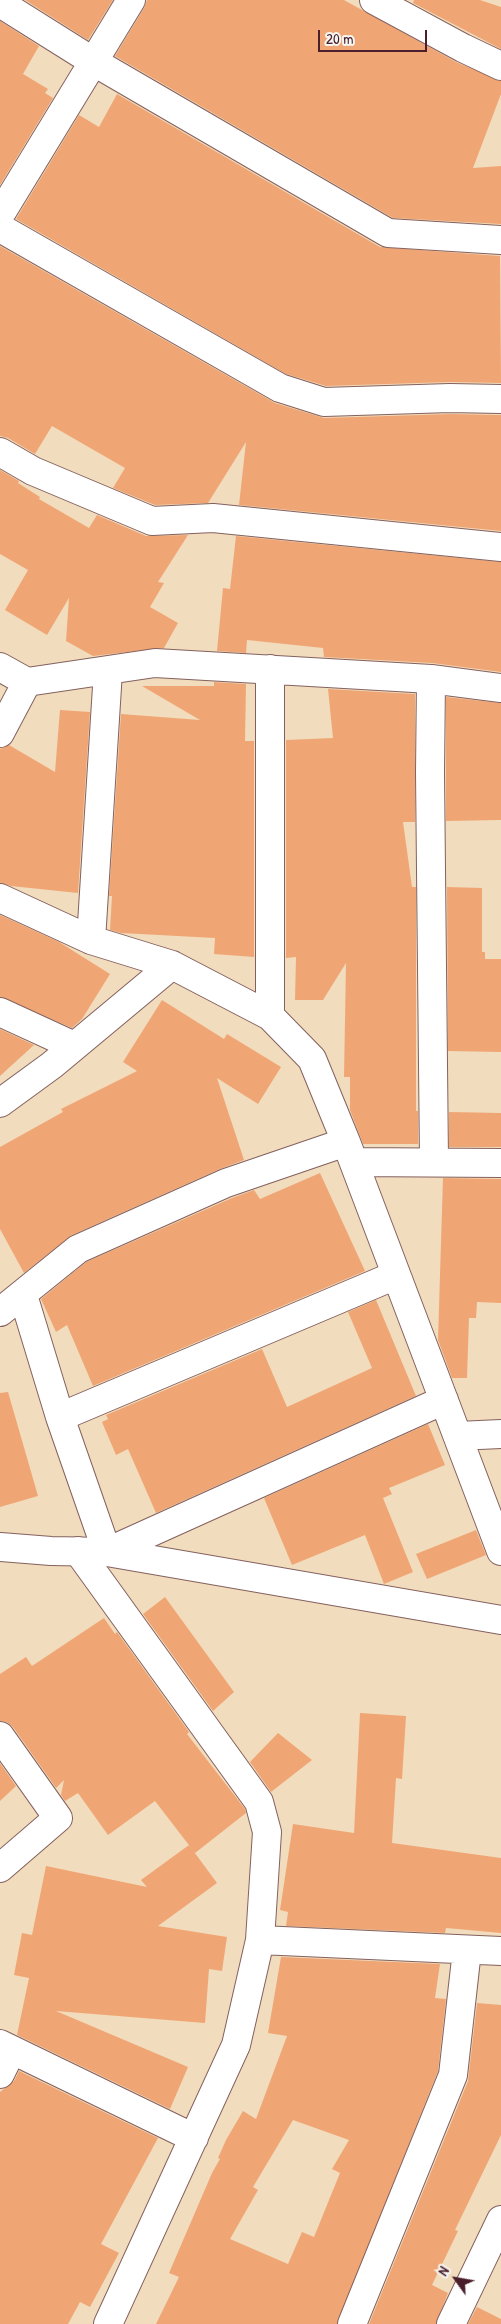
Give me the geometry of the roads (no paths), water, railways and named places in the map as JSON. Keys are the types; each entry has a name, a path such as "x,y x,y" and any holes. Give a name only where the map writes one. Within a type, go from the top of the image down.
{"street":[{"path":"0,215 130,0"},
{"path":"374,0 463,48 501,66"},
{"path":"0,3 94,62 388,233 501,240"},
{"path":"0,228 280,388 324,402 450,398 501,399"},
{"path":"0,452 33,471 152,521 212,518 501,548"},
{"path":"0,667 27,682 155,663 431,679 501,688"},
{"path":"270,669 270,1016"},
{"path":"91,940 108,670"},
{"path":"431,679 430,773 434,1161"},
{"path":"0,733 27,682"},
{"path":"0,898 91,940 172,965 270,1016 312,1059 350,1152 501,1551"},
{"path":"0,1103 52,1065 172,965"},
{"path":"0,1012 74,1046"},
{"path":"0,1312 78,1249 226,1183 350,1152 434,1161 501,1164"},
{"path":"60,1417 396,1275"},
{"path":"23,1295 60,1417 107,1552"},
{"path":"107,1552 444,1400"},
{"path":"458,1436 501,1434"},
{"path":"0,1547 107,1552 501,1620"},
{"path":"78,1552 260,1802 267,1832 260,1940 236,2045 108,2324"},
{"path":"0,1736 58,1818 0,1868"},
{"path":"260,1940 501,1951"},
{"path":"352,2324 453,2075 467,1950"},
{"path":"0,2074 6,2047 194,2138"},
{"path":"451,2324 501,2220"}]}
